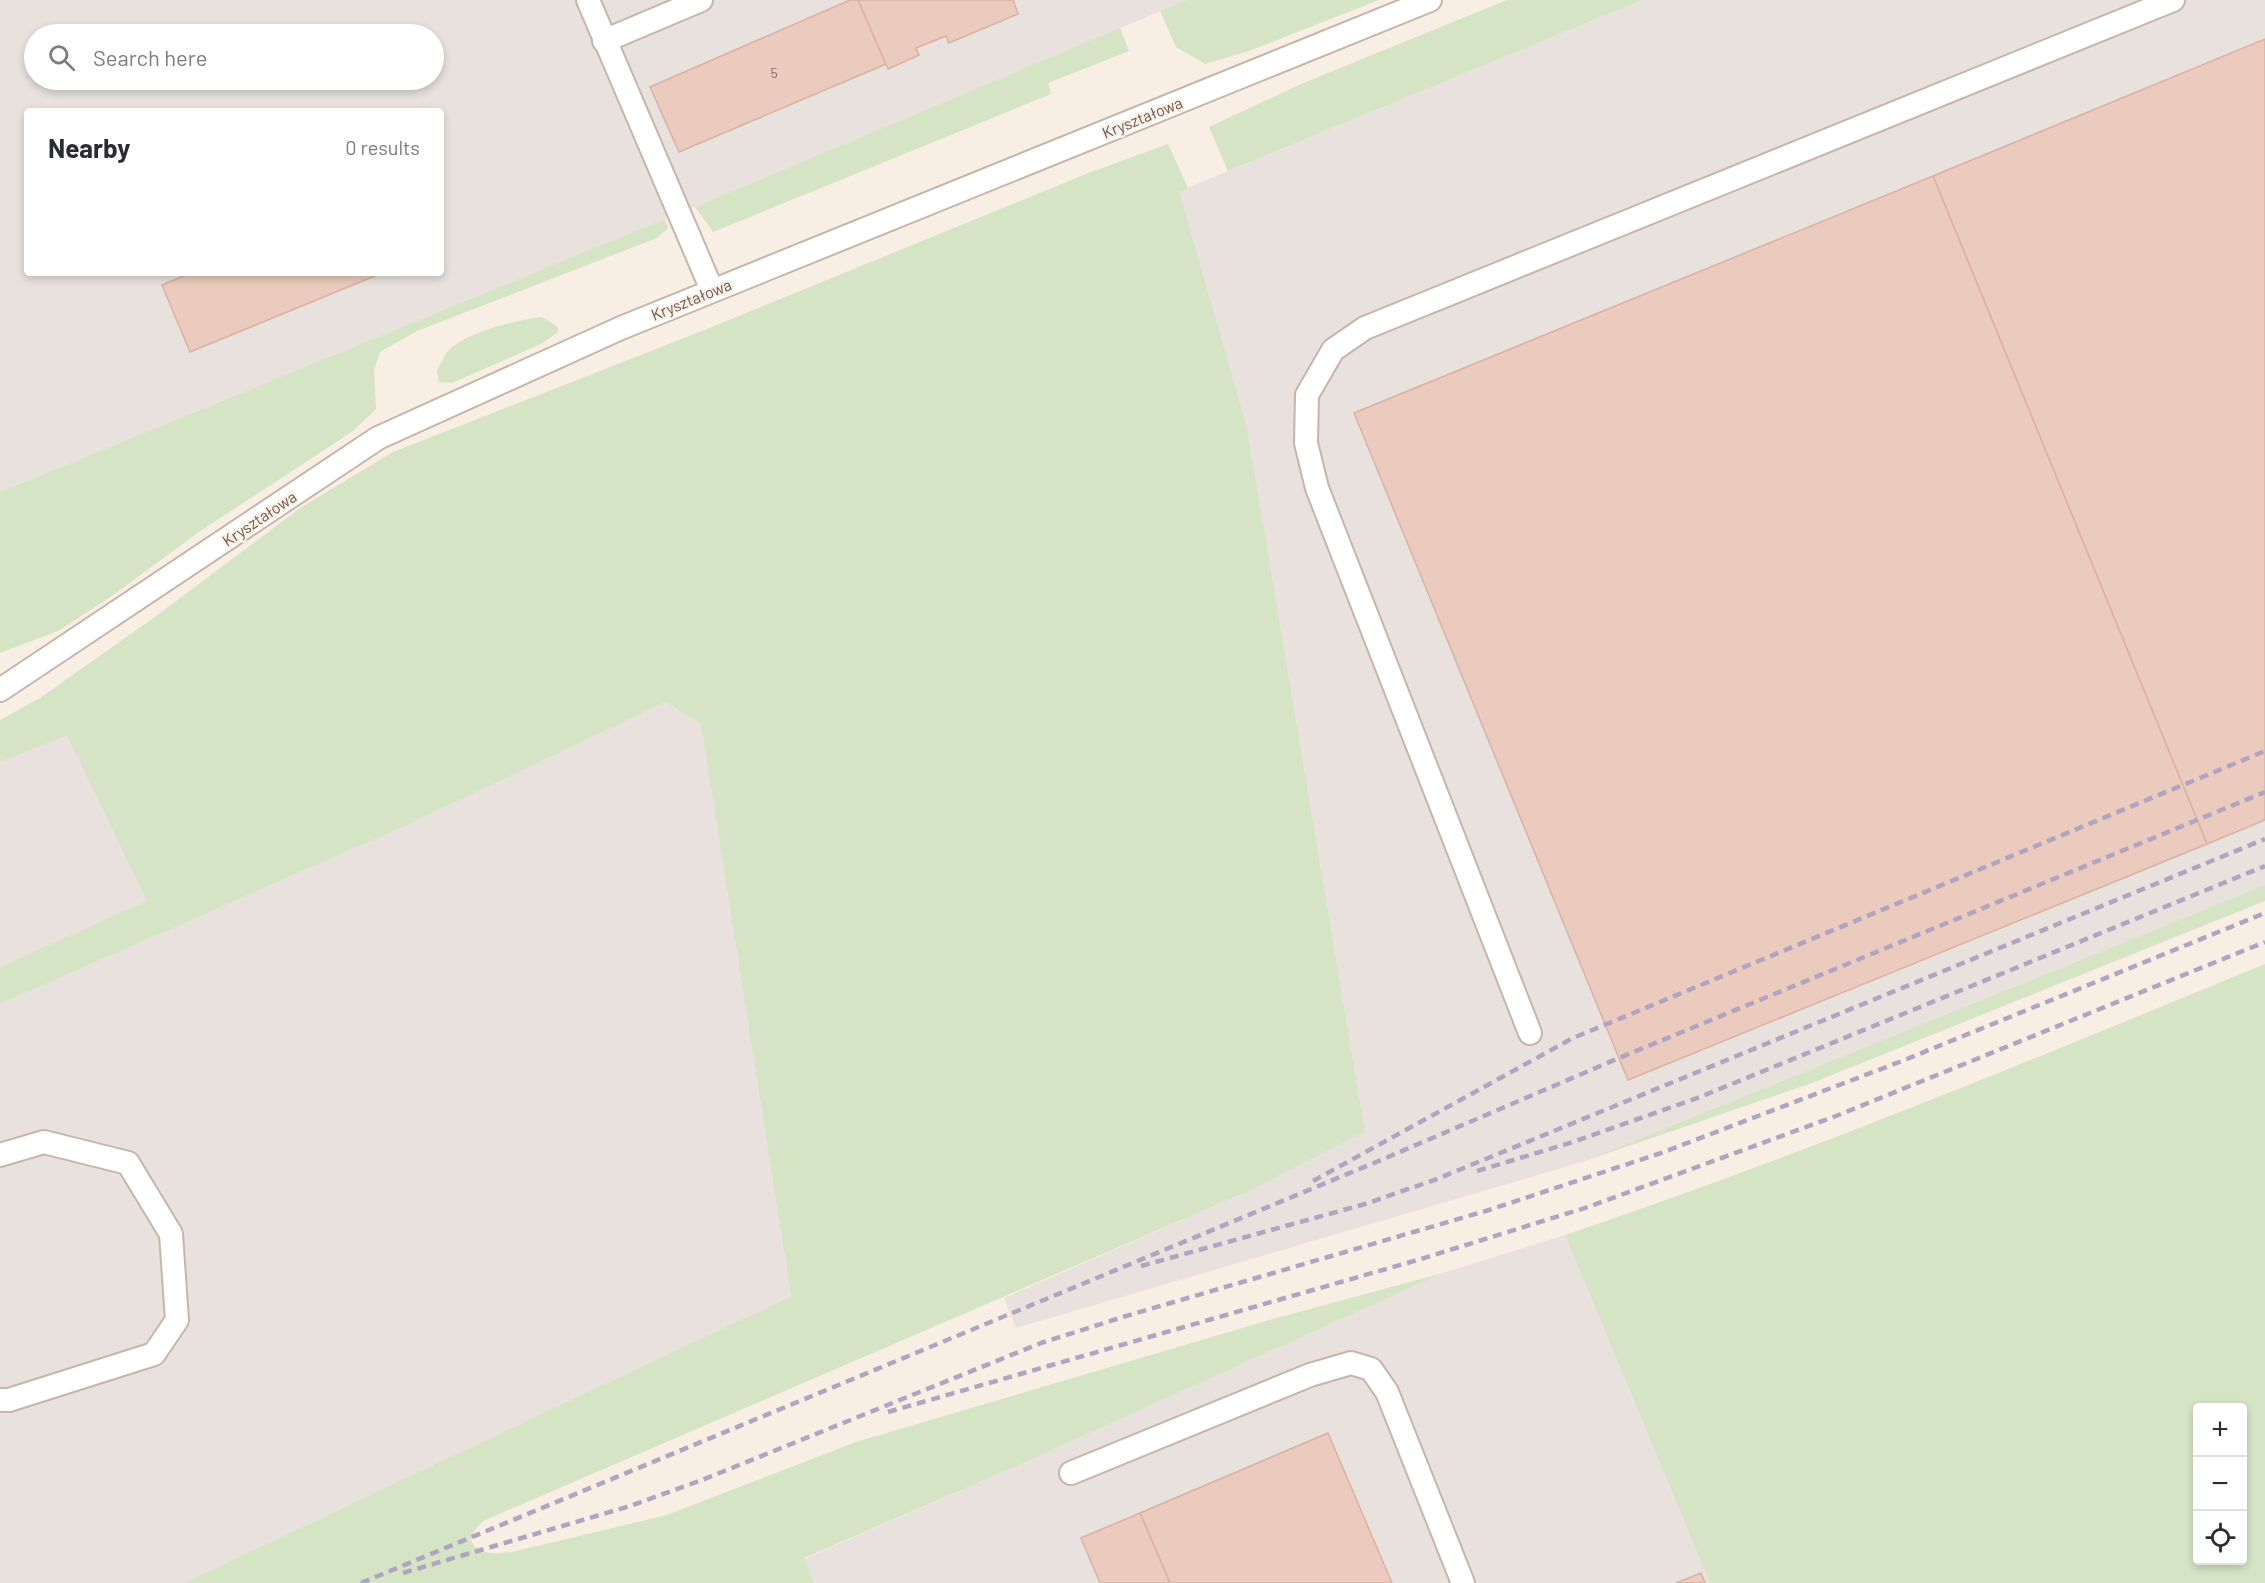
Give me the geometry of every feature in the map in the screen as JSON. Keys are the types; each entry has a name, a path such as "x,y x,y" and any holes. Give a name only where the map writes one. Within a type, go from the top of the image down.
{"lane":[{"path":"588,0 712,290"},
{"path":"604,41 701,0"},
{"name":"Kryształowa","path":"0,690 378,438 621,328 712,290 1430,0"},
{"path":"1530,1033 1317,488 1306,443 1308,395 1334,350 1365,328 2173,0"},
{"path":"0,1155 44,1142 128,1163 171,1234 177,1320 154,1354 9,1400 0,1400"},
{"path":"1071,1473 1310,1375 1351,1363 1371,1369 1387,1392 1463,1583"}],"shaded area":[{"path":"0,0 1187,0 695,207 0,492"},
{"path":"1642,0 2265,0 2265,885 1582,1162 1016,1328 1004,1298 1244,1193 1365,1132 1247,428 1178,192"},
{"path":"666,702 701,723 791,1296 184,1583 0,1583 0,1004 405,826"},
{"path":"67,734 148,901 0,967 0,762"},
{"path":"1565,1235 1710,1583 814,1583 804,1559 1012,1468 1443,1273"}],"green space":[{"path":"1187,0 1379,0 1249,51 1205,64 1176,47 1160,11"},
{"path":"1507,0 1642,0 1228,171 1209,127 1301,84"},
{"path":"1120,28 1129,51 1048,83 1051,94 713,232 695,207"},
{"path":"1168,144 1188,188 1179,192 1247,428 1365,1132 1244,1193 483,1521 474,1531 471,1541 474,1546 484,1552 512,1552 667,1515 856,1442 1273,1319 1443,1273 1012,1468 804,1558 814,1583 184,1583 791,1296 701,724 666,702 405,826 0,1004 0,967 147,901 67,735 0,762 0,720 40,698 152,619 300,508 393,452 707,329 1086,174"},
{"path":"665,219 668,228 657,238 417,331 380,352 374,369 376,409 353,431 199,532 109,598 58,631 0,653 0,492"},
{"path":"542,317 558,327 558,332 543,343 452,383 439,382 437,371 448,351 456,344 492,328"},
{"path":"2265,885 2265,901 1812,1083 1582,1162"},
{"path":"2265,964 2265,1583 1710,1583 1565,1235 1830,1139"}],"building":[{"path":"850,0 858,0 886,64 679,152 650,87"},
{"path":"858,0 1013,0 1018,14 949,43 946,36 916,48 919,55 888,69"},
{"path":"2265,39 2265,820 2207,844 1933,176"},
{"path":"1933,176 2207,844 1628,1080 1354,413"},
{"path":"184,276 375,276 190,352 162,285"},
{"path":"1328,1433 1392,1583 1170,1583 1140,1513"},
{"path":"1140,1513 1170,1583 1100,1583 1081,1538"},
{"path":"1701,1573 1705,1583 1676,1583"}],"railway":[{"path":"1313,1181 1573,1038 2265,751"},
{"path":"361,1583 1374,1163 1619,1058 2265,792"},
{"path":"1141,1266 1365,1204 1437,1179 2265,839"},
{"path":"1477,1171 1573,1142 1700,1097 2265,866"},
{"path":"403,1573 630,1506 702,1480 1041,1343 1489,1210 1661,1153 1902,1061 2265,913"},
{"path":"888,1412 1421,1259 1588,1207 1836,1116 2265,942"}]}
